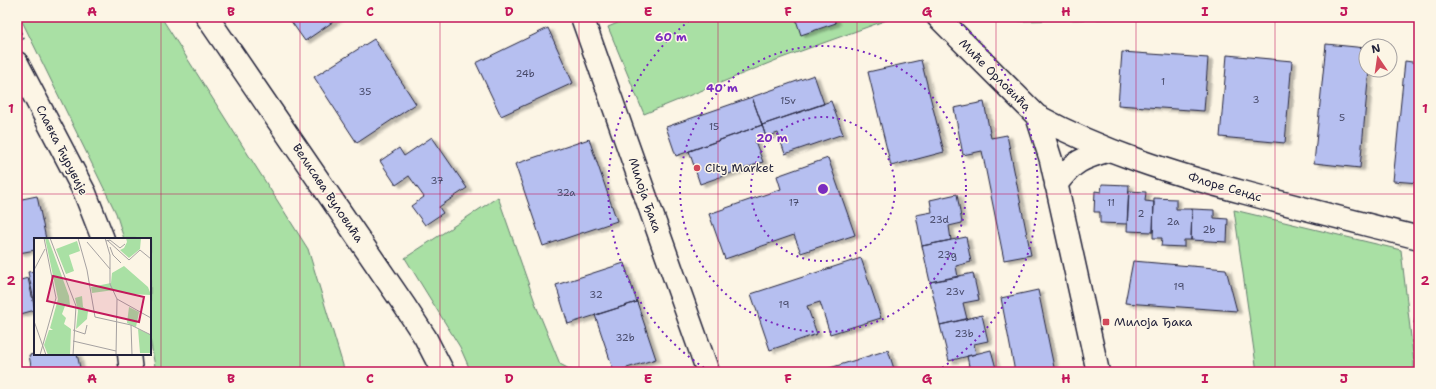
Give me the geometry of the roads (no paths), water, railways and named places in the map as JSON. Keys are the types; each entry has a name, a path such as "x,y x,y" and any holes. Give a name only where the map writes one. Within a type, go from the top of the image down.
{"street":[{"name":"Велисава Вуловића","path":"207,17 404,305 425,337 443,372"},
{"name":"Милоја Ђака","path":"582,17 708,372"},
{"name":"Миће Орловића","path":"938,17 1037,116 1051,160 1098,372"},
{"name":"Славка Ћурувије","path":"17,63 85,193 103,238"},
{"name":"Флоре Сендс","path":"1037,116 1083,140 1141,162 1196,180 1419,238"},
{"path":"1056,185 1078,161 1088,156 1110,150"},
{"path":"129,355 131,372"}],"place":[{"name":"City Market","path":"697,168"},
{"name":"Милоја Ђака","path":"1106,322"}]}
